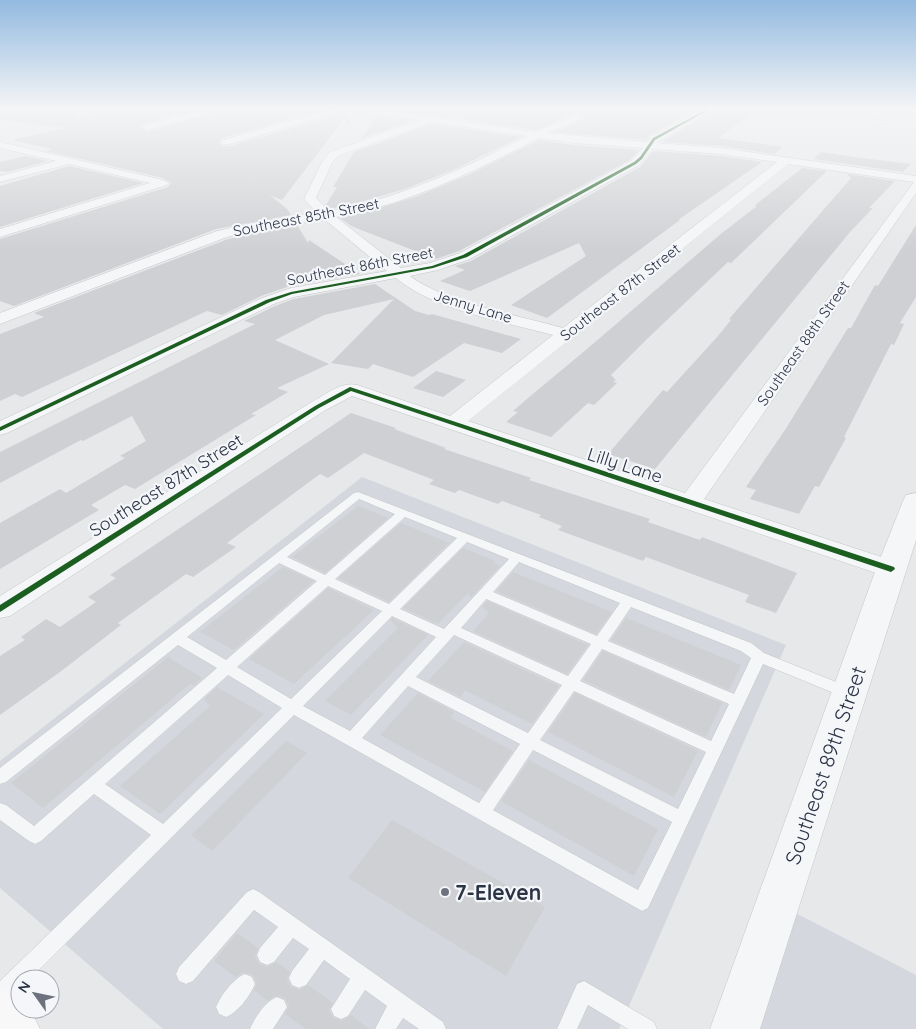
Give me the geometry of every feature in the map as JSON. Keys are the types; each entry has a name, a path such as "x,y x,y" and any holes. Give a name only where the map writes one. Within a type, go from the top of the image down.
{"main road":[{"path":"0,1014 15,1029"}],"street":[{"path":"0,233 164,183 43,156"},
{"name":"Jenny Lane","path":"332,156 327,162 310,199 325,214 408,281 443,299 568,334"},
{"name":"Southeast 85th Street","path":"0,319 222,234 254,226 368,206 392,199 493,156"},
{"name":"Southeast 86th Street","path":"0,429 268,301 291,293 397,272 433,267 480,249 643,156"},
{"path":"757,156 916,178"},
{"name":"Southeast 87th Street","path":"452,424 786,160"},
{"path":"0,179 66,162"},
{"name":"Southeast 88th Street","path":"690,502 916,185"},
{"name":"Southeast 87th Street","path":"0,609 317,407 350,389"},
{"name":"Lilly Lane","path":"350,389 891,570"},
{"name":"Southeast 89th Street","path":"735,1029 916,501"}],"lane":[{"path":"0,777 358,495 746,647 759,657 849,693"},
{"path":"0,810 35,836 403,513"},
{"path":"0,995 465,537"},
{"path":"278,558 391,611 449,632 570,683 716,750"},
{"path":"352,739 517,558"},
{"path":"484,594 738,702"},
{"path":"482,812 628,601"},
{"path":"177,638 293,707 642,902 759,657"},
{"path":"407,679 682,819"},
{"path":"94,785 164,834"},
{"path":"186,974 253,898 436,1029"},
{"path":"267,955 291,925"},
{"path":"299,978 322,947"},
{"path":"341,1009 363,976"},
{"path":"226,1007 245,984"},
{"path":"567,1029 584,991 647,1029"},
{"path":"385,1029 400,1004"},
{"path":"260,1029 277,1007"}],"shaded area":[{"path":"362,477 786,645 619,1029 163,1029 0,888 0,761"},
{"path":"778,904 916,975 916,1029 735,1029"}],"building":[{"path":"25,156 48,161 7,172 0,171 0,162"},
{"path":"68,156 315,156 282,200 270,195 287,209 291,215 216,229 14,306 0,301 0,239 168,187 171,183 163,178"},
{"path":"352,156 482,156 405,189 330,209 326,205 337,187 333,187"},
{"path":"507,156 634,156 630,160 459,251 436,259 351,226 340,218 415,197 466,176"},
{"path":"649,156 721,156 762,162 678,220 680,220 547,318 511,305 586,256 579,243 470,291 440,281 465,270 455,266 471,261 640,167"},
{"path":"816,156 848,156 911,164 903,172 813,159"},
{"path":"69,166 143,183 0,227 0,186"},
{"path":"802,168 827,171 731,263 728,262 611,375 616,380 613,382 617,383 594,405 588,403 551,437 506,422 518,412 513,411 528,398 722,233 757,206 754,206"},
{"path":"847,174 895,181 869,208 873,208 850,232 655,469 608,454 663,390 667,392 718,336 731,320 729,319 851,178"},
{"path":"297,225 308,243 309,240 360,274 290,286 261,296 222,315 207,311 22,397 15,394 0,401 0,334 44,317 34,313 228,239"},
{"path":"916,225 916,297 900,323 904,324 894,345 891,344 844,437 846,438 819,487 815,486 799,514 750,499 756,490 746,487 785,430 848,328 851,328 875,285 878,286"},
{"path":"375,284 415,311 521,339 502,353 464,343 413,377 373,364 368,369 331,363 394,299 324,315 275,340 329,364 277,388 288,392 251,414 256,415 135,489 125,485 91,505 99,510 0,569 0,523 60,489 66,493 125,458 120,456 146,441 132,416 83,441 81,440 0,483 0,452 255,324 244,321 275,306 294,299"},
{"path":"436,371 466,380 443,397 413,388"},
{"path":"351,413 396,428 394,429 446,448 444,449 531,478 529,480 650,519 648,522 700,540 702,537 797,573 776,613 745,602 749,595 646,557 643,561 558,530 562,526 539,517 541,515 502,501 498,504 459,490 455,493 429,484 434,480 364,453 328,478 320,474 227,543 236,547 193,577 186,574 118,623 121,625 0,715 0,656 25,640 21,637 46,619 60,627 96,602 88,597 116,578 110,575"},
{"path":"358,506 388,518 325,573 292,557"},
{"path":"401,523 449,543 389,602 338,578"},
{"path":"463,548 495,561 493,563 500,566 471,597 468,593 438,624 403,608"},
{"path":"283,567 314,581 234,650 200,632"},
{"path":"513,572 612,612 596,634 496,591"},
{"path":"328,588 374,610 294,684 249,659"},
{"path":"487,601 588,645 567,674 473,631 489,613 482,606"},
{"path":"392,618 428,635 351,715 325,701 398,628 390,620"},
{"path":"626,618 741,665 729,690 611,640"},
{"path":"464,642 559,686 532,724 465,690 461,697 428,681"},
{"path":"603,651 722,703 706,737 583,680"},
{"path":"168,657 202,678 193,686 191,683 43,808 11,783"},
{"path":"217,687 264,714 160,814 120,786 210,706 204,699"},
{"path":"418,693 454,712 451,718 513,751 485,792 380,735"},
{"path":"575,693 698,751 674,797 548,732"},
{"path":"286,741 307,753 212,851 191,835"},
{"path":"529,760 658,829 634,876 501,801"},
{"name":"7-Eleven","path":"392,820 545,907 506,976 348,878"},
{"path":"237,933 258,948 255,956 259,964 268,967 276,962 290,972 287,979 291,987 300,990 308,985 333,1003 329,1010 333,1018 342,1021 351,1015 369,1029 306,1029 285,1014 289,1006 285,998 276,995 268,1001 254,990 257,983 253,975 244,972 236,977 214,961"}],"cycle path":[{"path":"0,429 268,301 291,293 433,267 465,256 635,163 642,156"},
{"path":"0,609 317,407 350,389 891,569"}],"place":[{"name":"7-Eleven","path":"445,892"}]}
